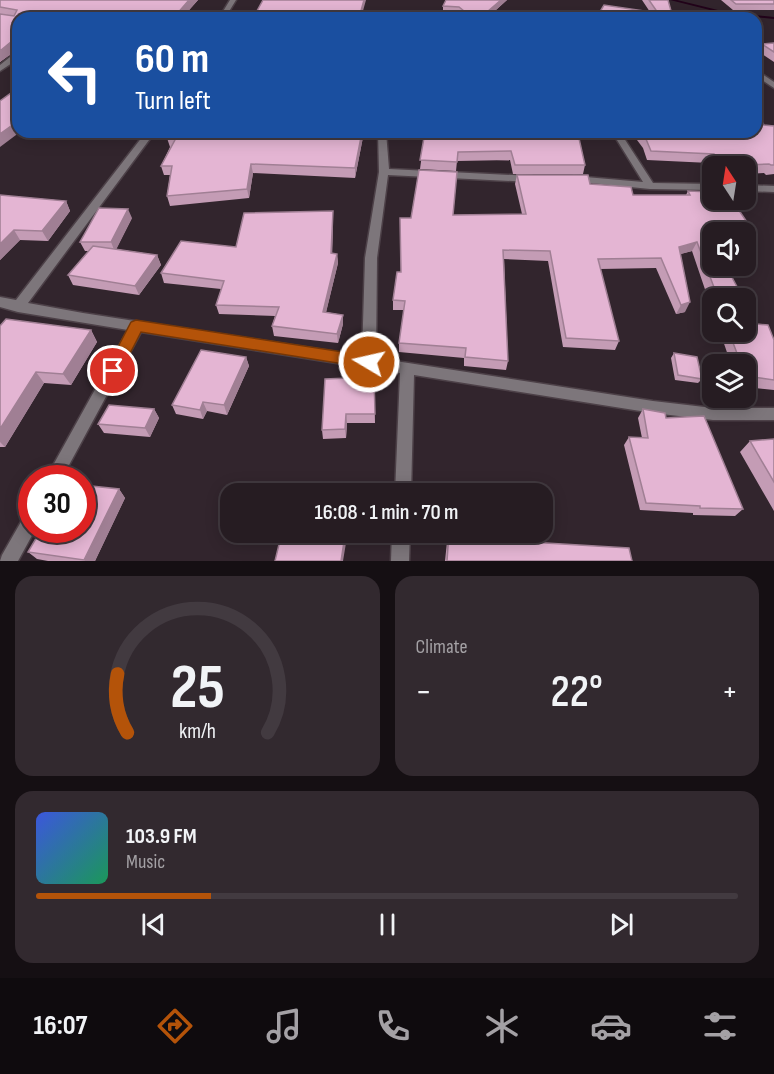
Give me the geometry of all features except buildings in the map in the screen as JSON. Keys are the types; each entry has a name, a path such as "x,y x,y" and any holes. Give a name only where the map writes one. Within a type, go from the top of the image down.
{"street":[{"path":"0,69 12,60"},
{"path":"762,77 774,86"},
{"path":"18,307 146,138"},
{"path":"369,362 371,258 384,172 382,138"},
{"path":"620,138 650,186"},
{"path":"384,172 540,179"},
{"path":"559,179 588,179 650,186 702,187"},
{"path":"756,188 774,189"},
{"path":"0,302 18,307 652,407 713,414 774,414"},
{"path":"61,465 136,326"},
{"path":"402,483 406,368"},
{"path":"8,561 18,543"},
{"path":"400,561 401,543"}],"waterway":[{"path":"672,0 722,12"},
{"path":"762,17 774,18"}],"route":[{"path":"113,371 136,326 369,362"}]}
